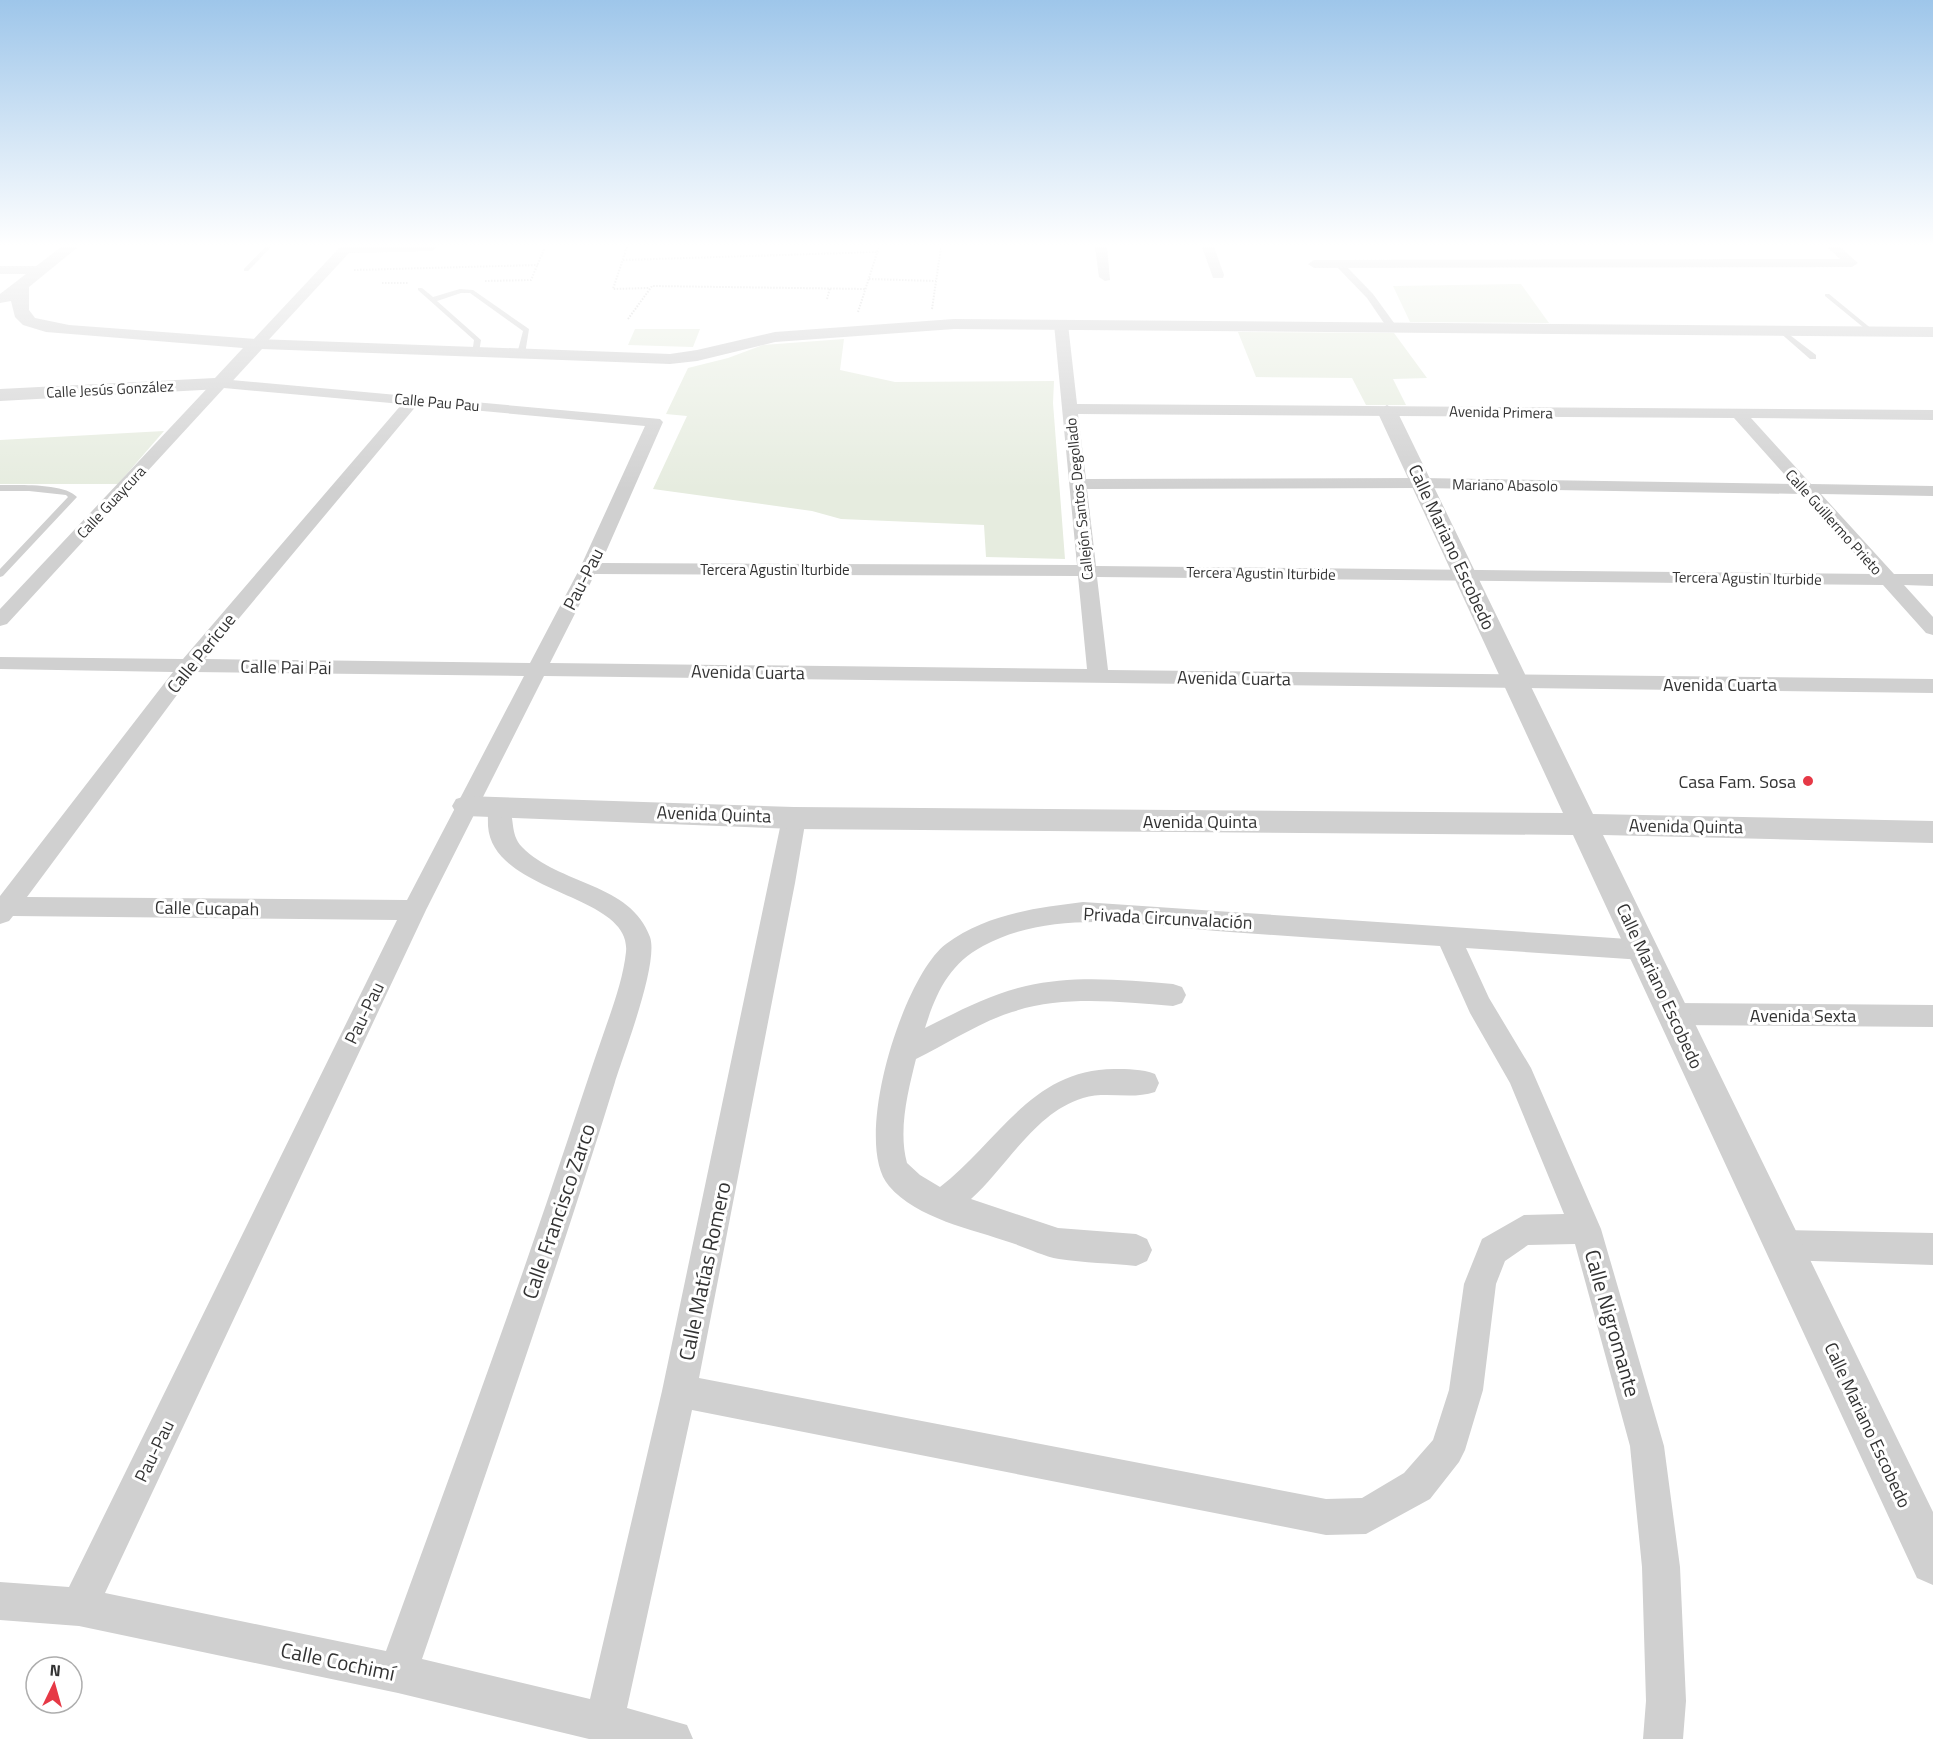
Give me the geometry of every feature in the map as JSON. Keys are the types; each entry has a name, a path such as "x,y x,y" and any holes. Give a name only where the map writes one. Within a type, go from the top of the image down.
{"street":[{"path":"53,328 257,344 691,358 751,340 883,328"},
{"path":"220,383 272,328"},
{"name":"Callejón Santos Degollado","path":"1060,328 1098,675"},
{"path":"1541,328 1933,332"},
{"name":"Calle Jesús González","path":"0,395 220,383"},
{"name":"Calle Pau Pau","path":"220,383 655,422"},
{"name":"Calle Guaycura","path":"0,620 220,383"},
{"name":"Calle Pericue","path":"2,909 189,666 413,400"},
{"name":"Avenida Primera","path":"1069,409 1933,415"},
{"name":"Calle Mariano Escobedo","path":"1387,411 1933,1562"},
{"name":"Calle Guillermo Prieto","path":"1738,413 1886,580 1933,629"},
{"name":"Pau-Pau","path":"79,1607 414,910 589,568 655,422"},
{"name":"Mariano Abasolo","path":"1077,484 1422,483 1933,491"},
{"name":"Tercera Agustin Iturbide","path":"589,568 1933,580"},
{"name":"Calle Pai Pai","path":"0,663 536,670"},
{"name":"Avenida Cuarta","path":"536,670 1933,686"},
{"name":"Avenida Quinta","path":"466,806 794,818 1583,824 1933,831"},
{"name":"Calle Francisco Zarco","path":"398,1673 580,1148 634,973 639,941 634,924 619,910 555,881 514,857 501,836 499,808"},
{"name":"Calle Matías Romero","path":"604,1723 679,1391 783,883 794,818"},
{"name":"Calle Cucapah","path":"2,909 414,910"},
{"name":"Privada Circunvalación","path":"942,1204 907,1183 894,1169 891,1149 892,1106 902,1053 934,973 956,950 988,930 1029,919 1083,912 1643,950"},
{"name":"Calle Nigromante","path":"1448,937 1479,1005 1521,1077 1586,1229 1609,1304 1647,1446 1661,1567 1666,1701 1663,1739"},
{"path":"902,1053 1005,1003 1044,993 1103,990 1173,995"},
{"name":"Avenida Sexta","path":"1673,1014 1933,1016"},
{"path":"942,1204 969,1181 1028,1118 1063,1093 1098,1082 1145,1083"},
{"path":"942,1204 1058,1243 1136,1250"},
{"path":"679,1391 1326,1517 1366,1516 1417,1486 1447,1450 1466,1390 1480,1284 1493,1250 1524,1230 1586,1229"},
{"path":"1783,1245 1933,1249"},
{"name":"Calle Cochimí","path":"0,1601 79,1607 398,1673 673,1739"}],"lane":[{"path":"464,328 478,340 475,352"},
{"path":"521,354 527,330 524,328"},
{"path":"1868,328 1871,331"},
{"path":"1780,330 1814,357"},
{"path":"0,488 54,490 69,493 72,497 0,574"}],"shaded area":[{"path":"635,329 700,329 693,347 628,345"},
{"path":"1238,332 1394,333 1427,378 1393,379 1406,405 1366,405 1352,378 1256,377"},
{"path":"844,339 840,370 895,382 1054,381 1053,403 1065,559 986,557 984,525 841,519 812,511 653,489 687,416 666,414 688,368 728,358 763,345"},
{"path":"164,431 118,484 0,484 0,440"}],"place":[{"name":"Casa Fam. Sosa","path":"1808,781"}]}
